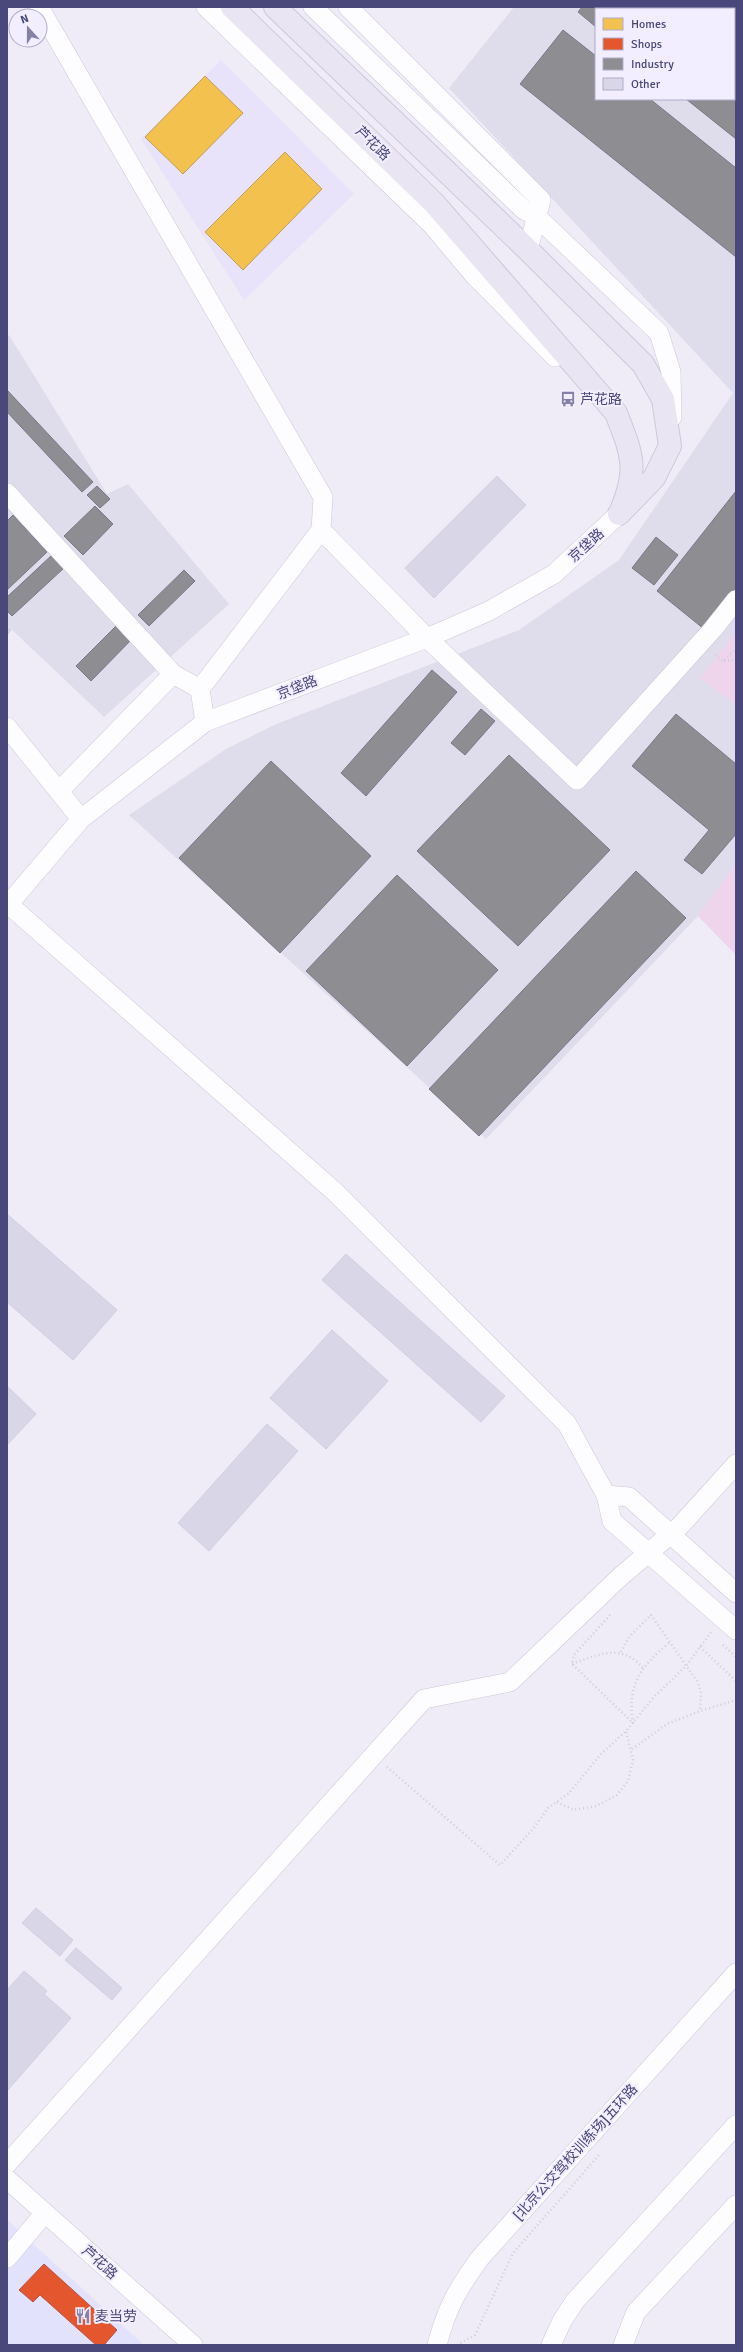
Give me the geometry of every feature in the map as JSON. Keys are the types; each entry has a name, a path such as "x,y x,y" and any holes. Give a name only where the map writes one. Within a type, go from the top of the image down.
{"main road":[{"name":"芦花路","path":"232,7 434,203 616,413 631,453 632,469 630,488 620,514"},
{"path":"275,7 528,250 643,364 663,399 670,446 654,478 620,514"}],"street":[{"path":"39,7 323,497 321,530 200,689 205,722"},
{"path":"206,7 432,225 485,286 582,384 616,413"},
{"path":"313,7 524,210 537,217 659,333 670,372 673,407 670,446"},
{"path":"348,7 541,200 528,250"},
{"path":"7,493 173,674 200,689"},
{"name":"京垡路","path":"7,904 81,819 205,722 427,638 489,611 554,574 620,514"},
{"path":"321,530 427,638 577,780 713,629 736,600"},
{"path":"59,791 173,674"},
{"path":"7,727 81,819"},
{"path":"7,904 335,1192 381,1237 567,1424 606,1495 612,1521 729,1624"},
{"path":"7,2164 424,1699 510,1682 620,1576 670,1534 736,1464"},
{"path":"606,1495 629,1497 736,1593"},
{"name":"[北京公交驾校训练场]五环路","path":"437,2345 443,2321 456,2291 480,2258 736,1973"},
{"path":"551,2345 562,2321 576,2302 736,2125"},
{"name":"芦花路","path":"7,2179 193,2345"},
{"path":"623,2345 636,2312 736,2205"},
{"path":"7,2258 45,2213"}],"path":[{"path":"723,661 736,660"},
{"path":"572,1664 574,1655 615,1609"},
{"path":"621,1652 629,1637 651,1615 686,1666 701,1691 700,1710"},
{"path":"374,1755 500,1865 533,1829 548,1808 569,1793 601,1754 626,1731 686,1666 700,1647 729,1624"},
{"path":"633,1723 630,1705 632,1688 643,1668 669,1643"},
{"path":"700,1647 736,1681"},
{"path":"572,1664 596,1655 621,1652 635,1659 643,1668"},
{"path":"572,1664 633,1723"},
{"path":"632,1749 667,1724 700,1710 736,1700"},
{"path":"557,1802 574,1810 596,1806 617,1795 628,1781 633,1760 632,1749 626,1731"},
{"path":"457,2345 474,2335 513,2252 598,2158 601,2151"}],"shaded area":[{"path":"514,7 736,7 736,632 701,678 736,705 736,863 698,916 486,1139 129,815 226,749 274,725 519,630 619,560 733,393 449,88"},
{"path":"221,60 354,194 244,300 141,139"},
{"path":"9,335 107,494 128,484 229,604 104,717 7,625 7,337"},
{"path":"736,632 736,705 700,678"},
{"path":"736,863 736,955 698,916"},
{"path":"7,2220 144,2345 7,2345"}],"building: Homes":[{"path":"205,76 243,113 183,174 145,137"},
{"path":"285,152 322,189 243,270 205,232"}],"building: Shops":[{"name":"麦当劳","path":"44,2264 117,2330 104,2345 96,2345 40,2295 33,2302 19,2290"}],"building: Industry":[{"path":"582,7 736,7 736,139 687,100 735,100 735,8 595,8 595,26 578,12"},
{"path":"563,30 595,55 595,100 651,100 736,168 736,257 520,84"},
{"path":"7,390 93,482 82,492 7,412"},
{"path":"97,486 110,499 100,508 87,495"},
{"path":"736,491 736,588 704,629 657,591"},
{"path":"95,506 113,524 83,555 64,536"},
{"path":"13,515 47,552 7,590 7,521"},
{"path":"656,537 678,555 654,585 632,568"},
{"path":"52,555 64,568 12,616 7,611 7,597"},
{"path":"184,570 195,581 149,626 138,615"},
{"path":"118,624 133,638 91,681 76,666"},
{"path":"432,670 457,692 366,796 341,773"},
{"path":"481,709 495,721 465,755 451,743"},
{"path":"676,714 736,764 736,834 702,874 684,860 709,830 632,766"},
{"path":"509,755 610,850 518,946 417,851"},
{"path":"271,761 371,856 280,953 179,858"},
{"path":"636,871 686,918 479,1136 429,1089"},
{"path":"397,875 498,970 407,1066 306,971"}],"building: Other":[{"path":"497,476 526,505 434,598 405,568"},
{"path":"7,627 11,630 7,635"},
{"path":"7,1214 117,1310 73,1360 7,1302"},
{"path":"346,1254 505,1396 481,1422 322,1280"},
{"path":"332,1330 388,1381 326,1449 270,1398"},
{"path":"7,1386 36,1414 7,1445"},
{"path":"267,1424 298,1451 209,1551 178,1523"},
{"path":"36,1908 73,1940 60,1956 22,1923"},
{"path":"76,1948 122,1988 112,2000 65,1960"},
{"path":"24,1971 47,1991 44,1994 71,2018 7,2091 7,1990"}],"place":[{"name":"芦花路","path":"568,399"},
{"name":"麦当劳","path":"83,2316"}]}
